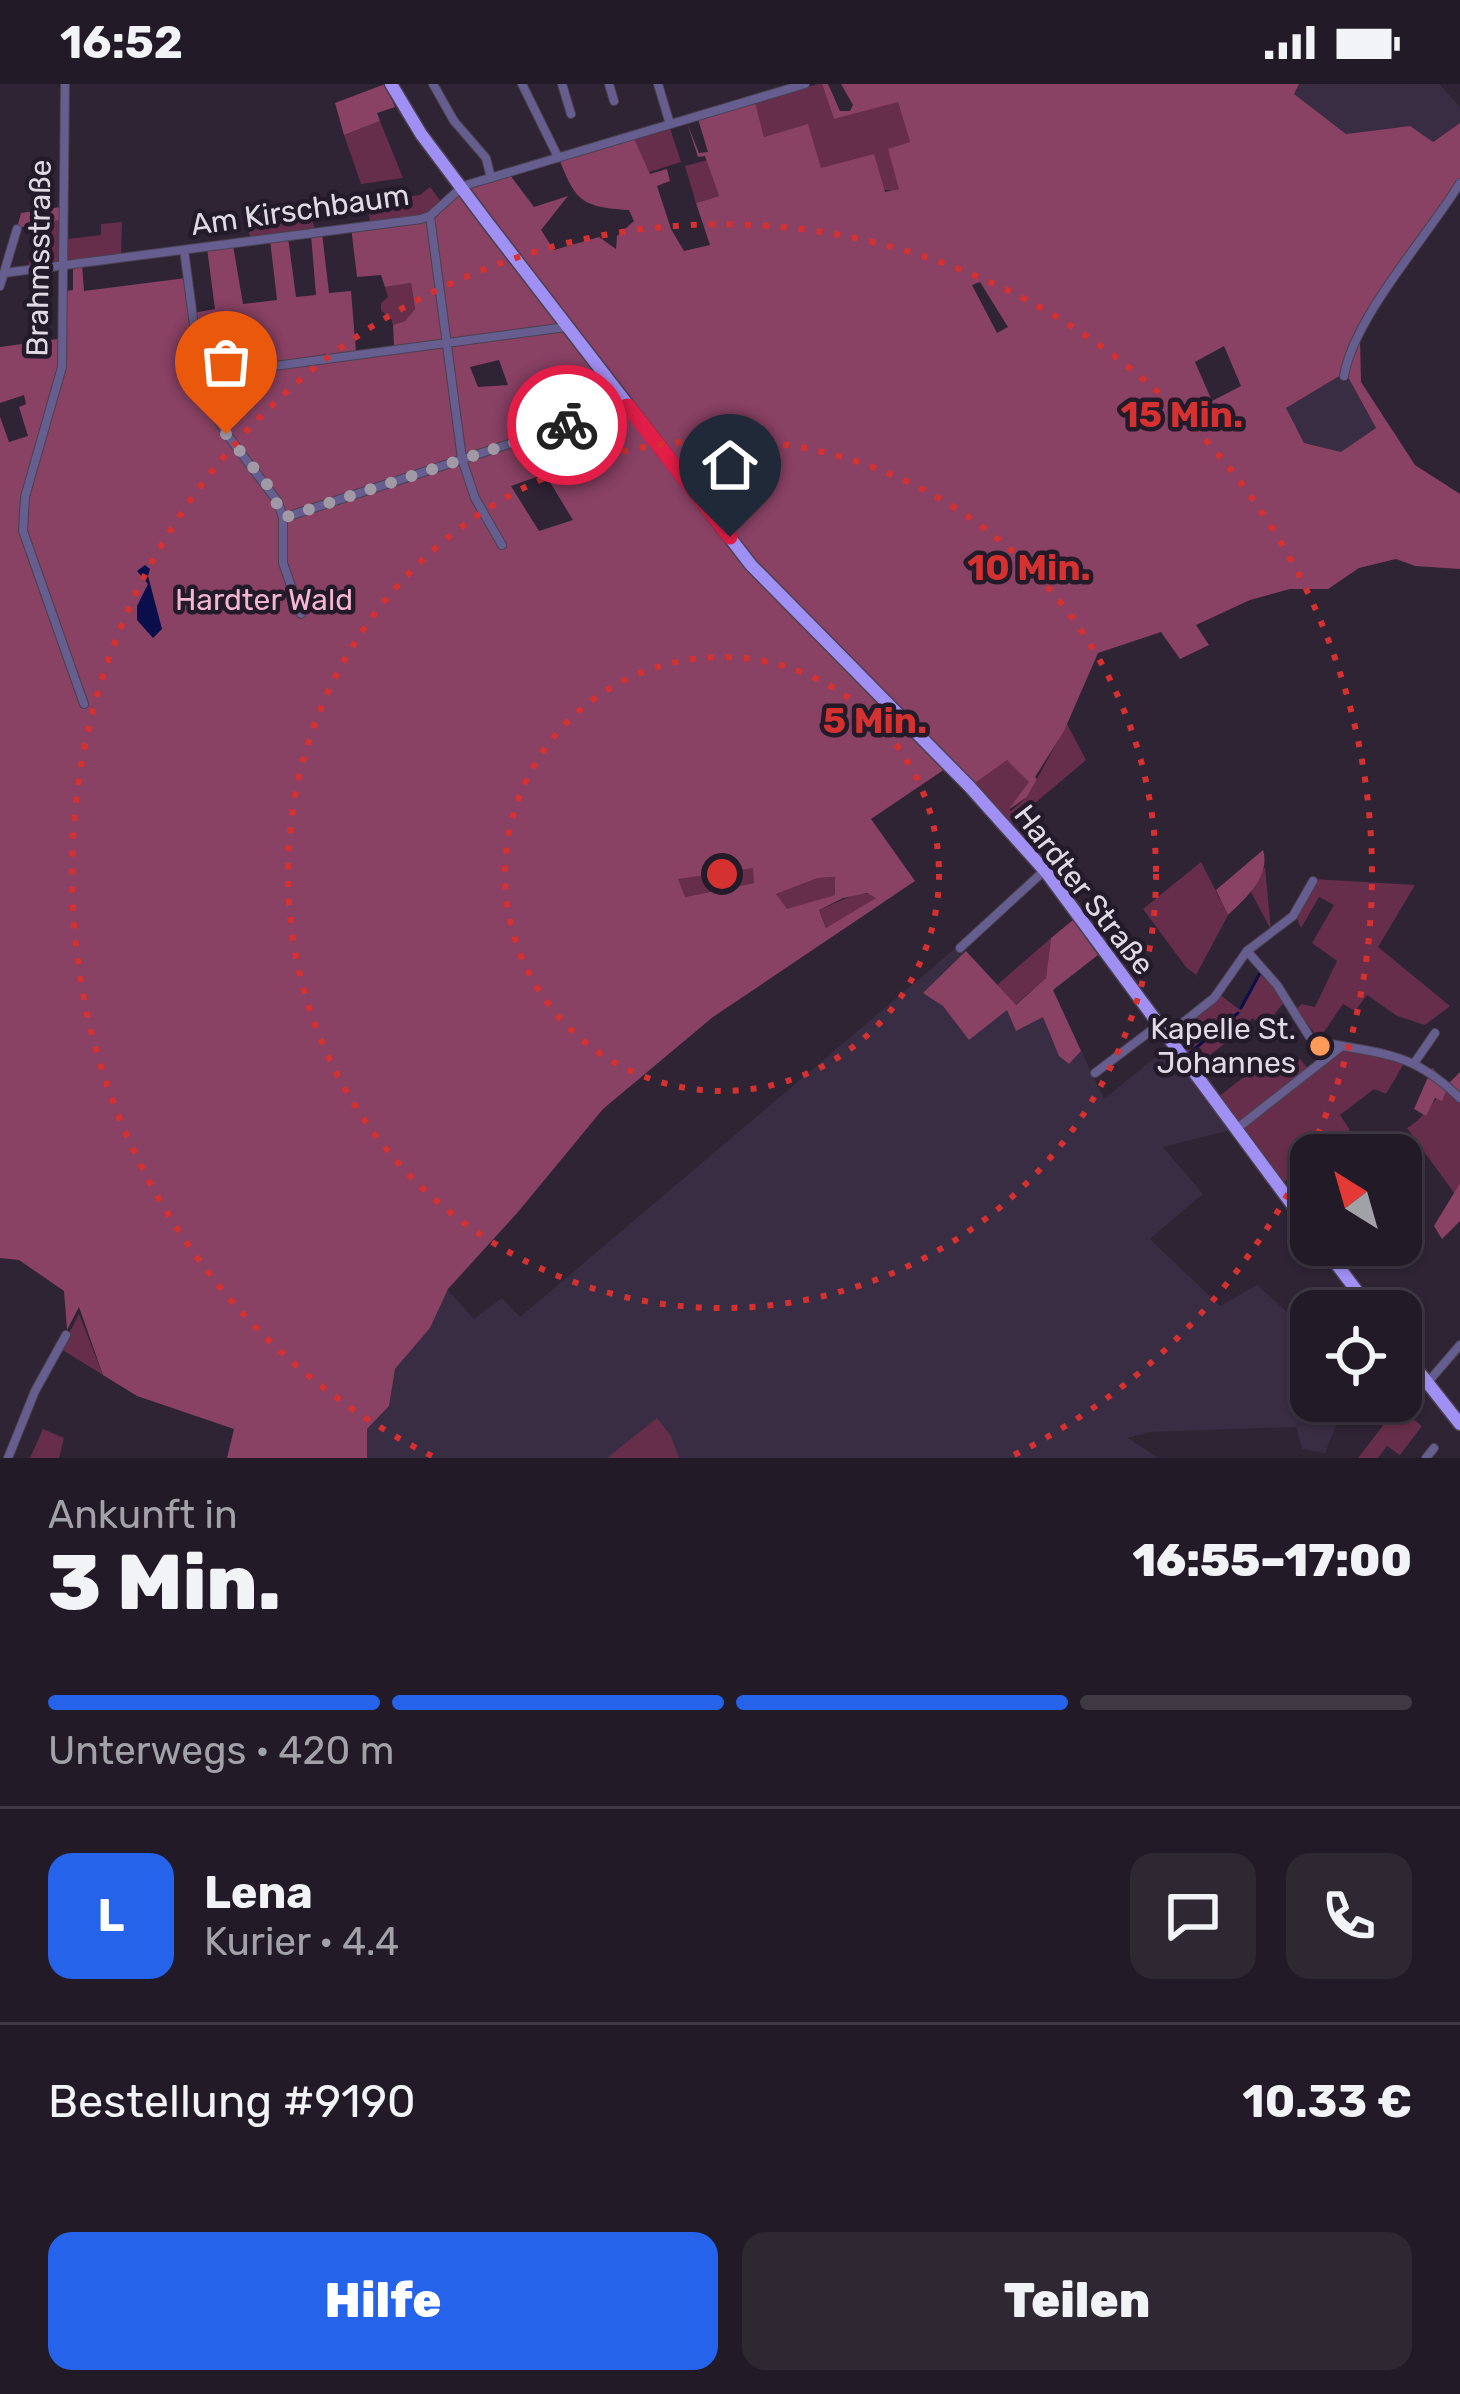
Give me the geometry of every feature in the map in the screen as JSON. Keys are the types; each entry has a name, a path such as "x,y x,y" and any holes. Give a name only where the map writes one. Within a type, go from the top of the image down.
{"main road":[{"name":"Hardter Straße","path":"392,84 406,112 460,188 757,572 1033,856 1290,1202"},
{"path":"1338,1266 1356,1290"},
{"path":"1422,1378 1460,1424"}],"street":[{"name":"Brahmsstraße","path":"64,84 62,369 26,497 23,531 84,704"},
{"path":"433,84 454,122 486,158 491,178"},
{"path":"522,84 558,157"},
{"path":"562,84 571,114"},
{"path":"609,84 614,101"},
{"path":"658,84 670,124"},
{"name":"Am Kirschbaum","path":"4,273 430,216 460,188 805,84"},
{"path":"1344,376 1347,355 1365,325 1460,183"},
{"path":"430,216 462,459 475,498 502,545"},
{"path":"0,286 17,229"},
{"path":"184,250 200,376 209,406 270,488 283,518 283,562 301,614"},
{"path":"200,376 568,327"},
{"path":"283,518 628,406"},
{"path":"960,948 1043,874"},
{"path":"1094,1073 1214,998 1247,951 1293,916 1313,881"},
{"path":"1247,951 1277,985 1309,1036 1415,1062 1460,1098"},
{"path":"1415,1062 1435,1034"},
{"path":"1235,1130 1342,1046"},
{"path":"8,1458 35,1391 66,1335"},
{"path":"1426,1383 1460,1345"},
{"path":"1426,1458 1433,1448"}],"shaded area":[{"path":"61,84 61,263 28,268 36,225 60,220"},
{"path":"822,84 834,119 898,101 910,142 899,189 850,181 764,138 755,102"},
{"path":"1299,84 1439,84 1460,107 1460,123 1432,142 1409,126 1346,134 1293,94"},
{"path":"380,121 403,178 361,184 344,135"},
{"path":"670,128 681,162 649,172 634,138"},
{"path":"707,160 719,196 696,203 685,166"},
{"path":"430,187 442,203 430,214 370,224 368,202 420,195"},
{"path":"307,204 315,229 251,240 244,214"},
{"path":"67,211 68,239 101,235 101,224 122,222 121,257 66,262"},
{"path":"411,283 415,309 405,321 393,325 381,311 388,297 385,287"},
{"path":"1341,375 1348,377 1376,429 1342,453 1304,443 1285,408"},
{"path":"145,565 150,569 162,629 153,638 137,620 137,606 148,584 137,571"},
{"path":"1067,724 1086,760 1009,825 971,786 1007,759 1030,782 1011,811 1027,797"},
{"path":"1201,862 1228,915 1196,975 1143,909"},
{"path":"753,867 755,883 684,897 677,878"},
{"path":"1265,867 1271,930 1251,892"},
{"path":"835,877 835,895 787,910 776,894 818,878"},
{"path":"1313,879 1415,885 1378,947 1450,1006 1425,1025 1397,1016 1367,995 1355,1011 1343,1004 1319,1039 1296,1009 1302,1004 1315,1007 1337,961 1312,943 1334,905 1319,897 1301,928 1296,916"},
{"path":"856,894 877,898 827,929 819,910"},
{"path":"1051,938 1046,978 1015,1005 997,985"},
{"path":"959,945 1015,1005 1053,990 1104,1099 1167,1048 1230,1130 1163,1147 1203,1194 1150,1239 1220,1306 1257,1285 1290,1314 1290,1422 1338,1422 1325,1453 1302,1449 1296,1427 1150,1432 1128,1438 1158,1458 367,1458 367,1429 389,1406 395,1369 430,1328 447,1289 474,1319 502,1298 520,1317"},
{"path":"1263,970 1285,1001 1265,1026 1252,1018 1190,1070 1165,1037 1219,994 1240,1010"},
{"path":"1344,1049 1406,1060 1386,1094 1374,1089 1340,1115 1350,1130 1345,1134 1290,1134 1290,1178 1282,1184 1213,1101 1271,1056 1284,1072 1300,1059 1313,1075"},
{"path":"1447,1089 1460,1102 1460,1183 1454,1193 1422,1149 1422,1134 1411,1134 1407,1128"},
{"path":"79,1314 103,1375 61,1349"},
{"path":"657,1418 679,1458 607,1458"},
{"path":"1385,1423 1422,1426 1400,1455 1387,1446 1378,1458 1358,1458"},
{"path":"43,1429 64,1438 59,1458 30,1458"}],"green space":[{"path":"385,84 395,107 377,113 380,121 344,135 335,103"},
{"name":"Hardter Wald","path":"822,84 828,84 840,111 850,111 853,105 841,84 1299,84 1294,94 1346,134 1410,126 1433,142 1460,123 1460,181 1366,321 1360,339 1361,382 1415,465 1460,494 1460,569 1415,566 1396,559 1359,568 1328,589 1290,589 1250,600 1196,625 1209,645 1180,659 1161,632 1098,653 1064,731 1027,797 1008,810 1029,782 1007,760 971,786 951,765 871,819 915,881 713,1017 603,1109 448,1289 430,1328 395,1369 389,1406 367,1429 367,1458 227,1458 234,1429 137,1396 103,1375 79,1307 67,1330 64,1291 19,1260 0,1258 0,417 9,442 28,436 19,407 26,404 24,395 0,403 0,347 58,339 59,292 73,290 73,265 82,264 84,291 186,278 193,313 215,309 207,248 233,245 243,304 277,300 270,240 288,237 296,297 316,295 311,235 322,233 329,293 351,291 356,352 394,347 393,325 405,321 415,309 411,283 385,287 381,275 357,277 351,227 424,216 465,189 510,175 534,207 568,196 541,230 554,250 599,237 616,249 617,236 634,221 629,210 584,200 571,186 560,161 634,138 650,174 667,169 670,181 657,186 684,251 710,245 696,203 719,196 705,156 698,157 687,123 699,153 708,152 698,119 755,102 764,137 808,124 821,168 874,154 885,192 899,189 888,149 910,142 898,102 834,119","holes":["980,282 1008,327 997,333 972,285","1224,346 1241,386 1212,401 1195,362","499,360 508,385 478,387 470,367","575,366 579,389 567,392 570,421 564,422 560,409 545,411 542,395 565,392 560,368","1341,375 1348,377 1376,428 1341,452 1304,443 1286,408","545,474 573,520 539,531 511,486","753,868 754,883 685,897 678,879","835,877 835,895 787,909 776,894 818,878","867,893 876,898 826,928 819,910 843,898"]},
{"path":"60,207 60,220 17,228 21,213"},
{"path":"1263,850 1260,878 1228,915 1216,890"},
{"path":"1073,920 1098,955 1053,990 1081,1051 1069,1064 1059,1056 1043,1017 1016,1031 1007,1010 969,1040 943,1006 923,993 966,951 1016,1005 1046,978 1051,938"},
{"path":"1432,1068 1449,1083 1460,1072 1460,1102 1447,1089 1442,1101 1435,1098 1426,1116 1414,1109"},
{"path":"1460,1183 1460,1221 1442,1239 1434,1226"}],"waterway":[{"path":"1241,1008 1260,973"},
{"path":"1186,1056 1238,1013"}],"way so far":[{"path":"226,434 270,488 283,518 567,425"}],"place":[{"name":"Kapelle St. Johannes","path":"1320,1046"}],"route":[{"path":"567,425 628,406 730,537"}]}
